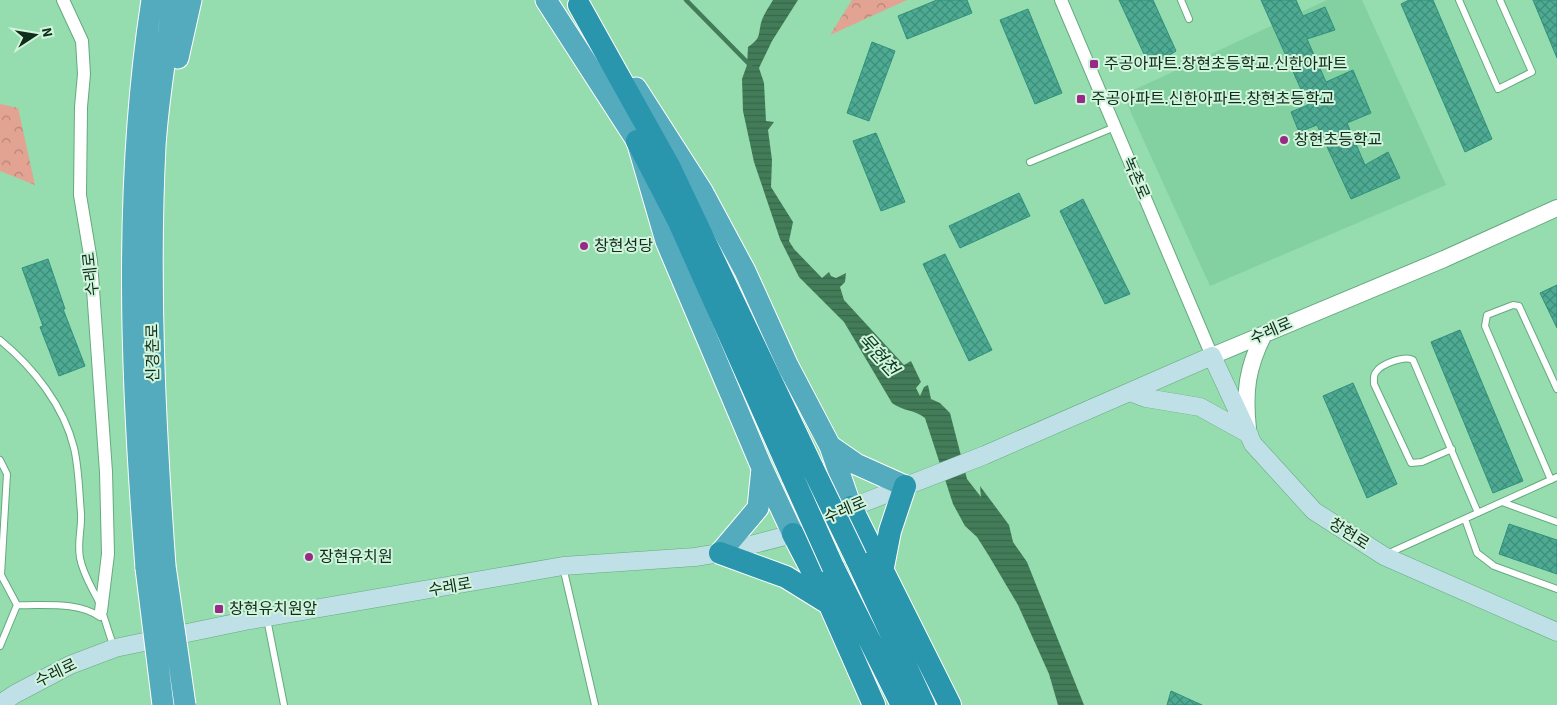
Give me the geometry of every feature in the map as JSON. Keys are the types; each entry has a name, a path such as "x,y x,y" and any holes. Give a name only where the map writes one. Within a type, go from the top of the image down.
{"highway":[{"name":"신경춘로","path":"152,0 145,46 139,114 133,220 135,434 156,567 184,705"},
{"name":"신경춘로","path":"163,705 156,567 156,435 153,346 155,145 173,0"},
{"path":"155,145 191,0"},
{"path":"546,0 637,141 803,473 856,558 924,705"},
{"path":"577,2 657,120 702,192 745,272 788,366 830,446 851,507 883,567 950,705"},
{"path":"577,2 669,166 803,473 833,567 902,705"},
{"path":"637,141 666,241 762,468 829,604 874,705"},
{"path":"830,446 856,464 905,486 890,532 883,567"},
{"path":"762,468 758,508 720,553 786,577 829,604"}],"main road":[{"name":"수레로","path":"0,704 70,665 115,648 563,566 695,557 720,553 793,534 851,507 985,455 1212,356"},
{"name":"창현로","path":"1212,356 1253,444 1314,511 1384,556 1557,632"},
{"path":"1130,392 1146,398 1200,407 1249,434"}],"street":[{"name":"수레로","path":"63,0 82,41 84,74 81,107 80,195 91,261 106,481 108,554 102,615"},
{"name":"녹촌로","path":"1061,0 1212,356"},
{"name":"수레로","path":"1212,356 1444,259 1557,208"},
{"path":"1249,434 1246,405 1248,372 1253,356 1264,334"}],"lane":[{"path":"1181,0 1190,19"},
{"path":"1459,0 1498,89 1532,72 1500,0"},
{"path":"1030,162 1115,127"},
{"path":"1384,556 1554,478 1485,326 1486,315 1513,305 1519,306 1557,389"},
{"path":"0,340 22,358 38,378 65,423 74,448 79,490 81,518 78,538 80,560 86,581 98,600 115,648"},
{"path":"1452,449 1422,462 1411,463 1374,384 1374,374 1379,369 1404,358 1414,360 1452,449 1478,513"},
{"path":"0,460 6,474 1,575 16,605 0,646"},
{"path":"1502,502 1557,522"},
{"path":"1464,519 1477,554 1494,566 1557,590"},
{"path":"563,566 595,705"},
{"path":"16,605 62,606 90,610 102,615"},
{"path":"267,619 284,705"}],"shaded area":[{"name":"창현초등학교","path":"1327,0 1362,0 1446,185 1210,286 1123,95"}],"green space":[{"path":"852,0 907,0 830,35"},
{"path":"0,104 18,108 35,185 0,171"}],"water":[{"name":"묵현천","path":"773,0 798,0 772,41 759,68 764,83 766,121 774,122 768,130 772,160 771,187 793,222 789,241 794,249 822,278 829,272 831,276 836,278 846,273 845,282 840,287 844,300 904,365 911,361 921,382 916,388 920,396 924,387 928,385 931,399 940,403 950,413 967,479 981,497 980,486 1009,525 1013,542 1027,562 1084,705 1058,705 1049,674 1018,605 977,537 965,526 953,504 925,418 892,403 844,322 799,277 780,239 754,162 743,111 742,79 747,65 748,47 757,39 762,20"}],"building":[{"path":"937,0 967,0 972,13 907,39 898,16"},
{"path":"1119,0 1153,0 1176,51 1150,67"},
{"path":"1261,0 1296,0 1303,16 1325,7 1335,30 1307,39 1326,82 1353,70 1371,113 1347,123 1365,165 1388,152 1400,178 1351,199 1317,125 1299,132 1291,112 1308,105"},
{"path":"1409,0 1433,0 1492,139 1465,152 1401,4"},
{"path":"1533,0 1557,0 1557,58"},
{"path":"1028,9 1062,93 1035,104 1000,20"},
{"path":"872,42 895,51 869,121 847,113"},
{"path":"876,133 905,202 881,211 853,141"},
{"path":"1019,193 1030,216 960,248 949,226"},
{"path":"1083,199 1130,294 1105,304 1060,211"},
{"path":"945,254 992,350 969,361 923,264"},
{"path":"48,259 65,309 63,309 85,366 59,376 40,327 43,326 22,268"},
{"path":"1557,285 1557,328 1540,293"},
{"path":"1460,330 1523,481 1493,493 1431,342"},
{"path":"1353,383 1397,484 1367,498 1323,396"},
{"path":"1509,524 1557,540 1557,574 1499,554"},
{"path":"1171,691 1202,705 1167,705"}],"waterway":[{"path":"686,0 750,65"}],"place":[{"name":"주공아파트.창현초등학교.신한아파트","path":"1094,64"},
{"name":"주공아파트.신한아파트.창현초등학교","path":"1081,99"},
{"name":"창현초등학교","path":"1284,140"},
{"name":"창현성당","path":"584,246"},
{"name":"장현유치원","path":"309,557"},
{"name":"창현유치원앞","path":"219,609"}]}
